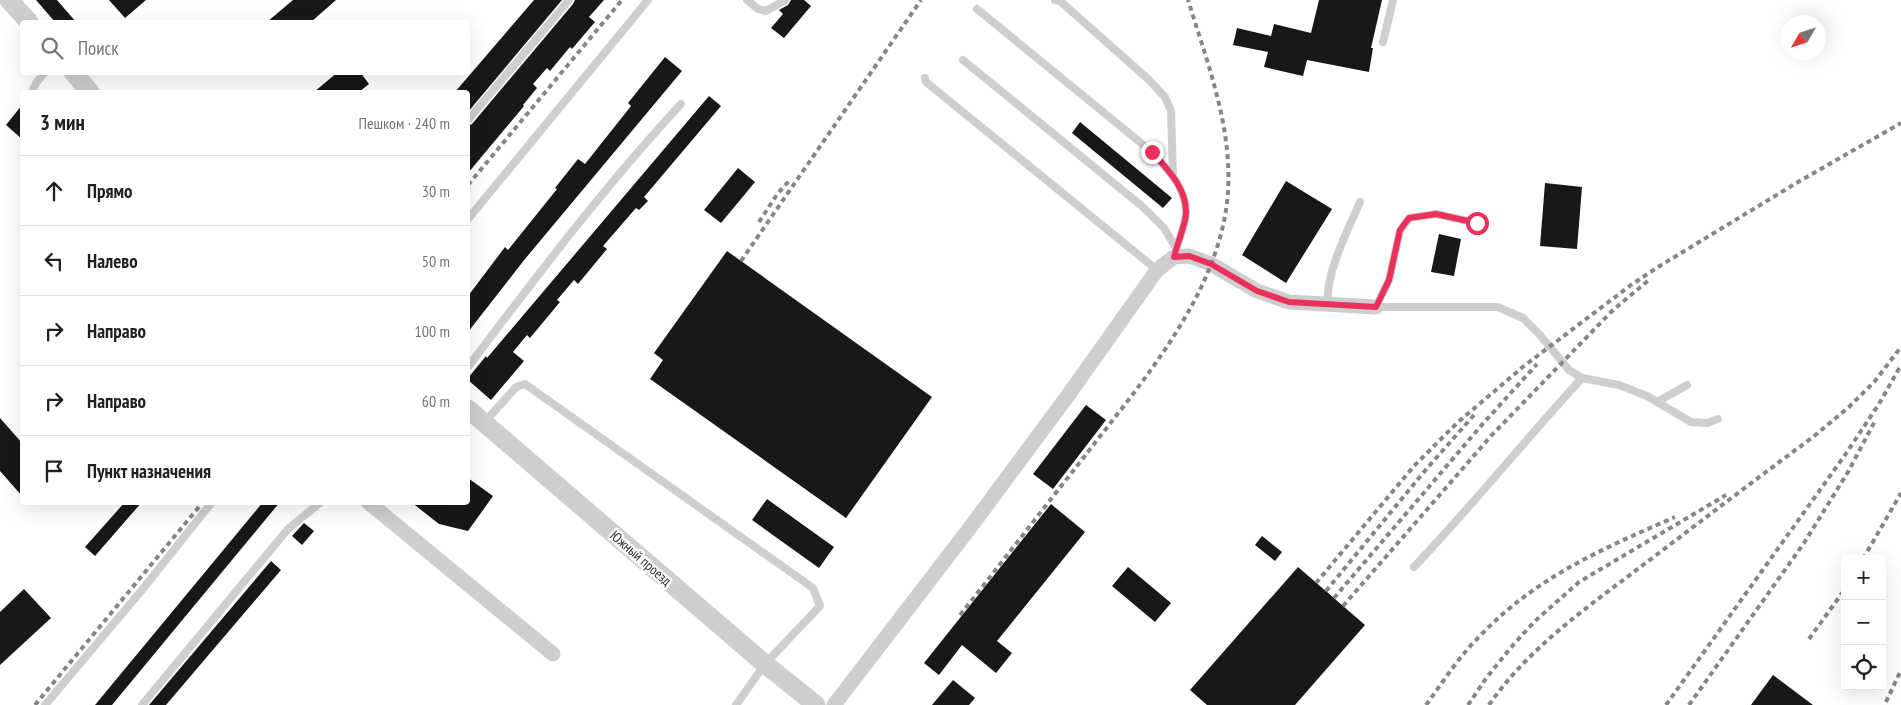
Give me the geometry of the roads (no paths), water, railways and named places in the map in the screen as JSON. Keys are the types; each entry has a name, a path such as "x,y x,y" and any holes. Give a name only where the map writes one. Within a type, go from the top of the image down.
{"street":[{"path":"9,0 27,20"},
{"path":"76,75 88,90"},
{"path":"834,705 972,525 1069,394 1157,270 1175,253 1211,264 1257,291 1289,302 1376,307"},
{"name":"Южный проезд","path":"470,411 765,664 816,705"},
{"path":"372,505 554,654"}],"lane":[{"path":"470,118 569,0"},
{"path":"470,217 648,0"},
{"path":"747,0 758,9 766,11 785,0"},
{"path":"1056,0 1147,78 1165,97 1171,111 1172,175"},
{"path":"1383,42 1393,0"},
{"path":"977,9 1152,152 1172,175 1183,195 1186,213 1175,253"},
{"path":"963,60 1143,207 1164,228 1175,253"},
{"path":"33,90 42,75"},
{"path":"925,78 926,82 1157,270"},
{"path":"470,364 547,262 638,150 681,104"},
{"path":"1328,304 1327,293 1338,253 1360,202"},
{"path":"1477,223 1436,214 1409,218 1400,230 1389,280 1376,307 1498,307 1523,318 1569,370 1582,378 1619,385 1657,402 1691,422 1707,423 1718,419"},
{"path":"1414,567 1458,521 1532,432 1582,378"},
{"path":"484,423 516,387 525,384 813,588 820,606 765,664 736,705"},
{"path":"1657,402 1687,385"},
{"path":"45,705 142,590 210,505"},
{"path":"142,705 288,529 317,505"}],"railway":[{"path":"470,183 622,0"},
{"path":"741,261 921,0"},
{"path":"960,615 1129,400 1192,306 1208,273 1220,238 1227,203 1227,151 1218,100 1188,0"},
{"path":"1316,583 1414,466 1457,423 1524,366 1631,285 1658,267 1798,182 1901,123"},
{"path":"759,222 778,193 790,180"},
{"path":"1343,606 1491,436 1613,310 1649,280"},
{"path":"1489,705 1522,665 1560,629 1601,596 1813,437 1849,407 1875,381 1901,347"},
{"path":"1334,598 1480,427 1537,364"},
{"path":"1666,705 1845,455 1879,404 1901,365"},
{"path":"1326,591 1423,473 1474,415"},
{"path":"1689,705 1804,543 1848,472 1875,421"},
{"path":"1865,555 1901,493"},
{"path":"1468,705 1487,677 1513,645 1534,622 1579,582 1726,495"},
{"path":"35,705 201,505"},
{"path":"1426,705 1471,646 1522,598 1570,567 1621,541 1675,517"},
{"path":"1809,639 1841,595"},
{"path":"1886,702 1901,670"}]}
